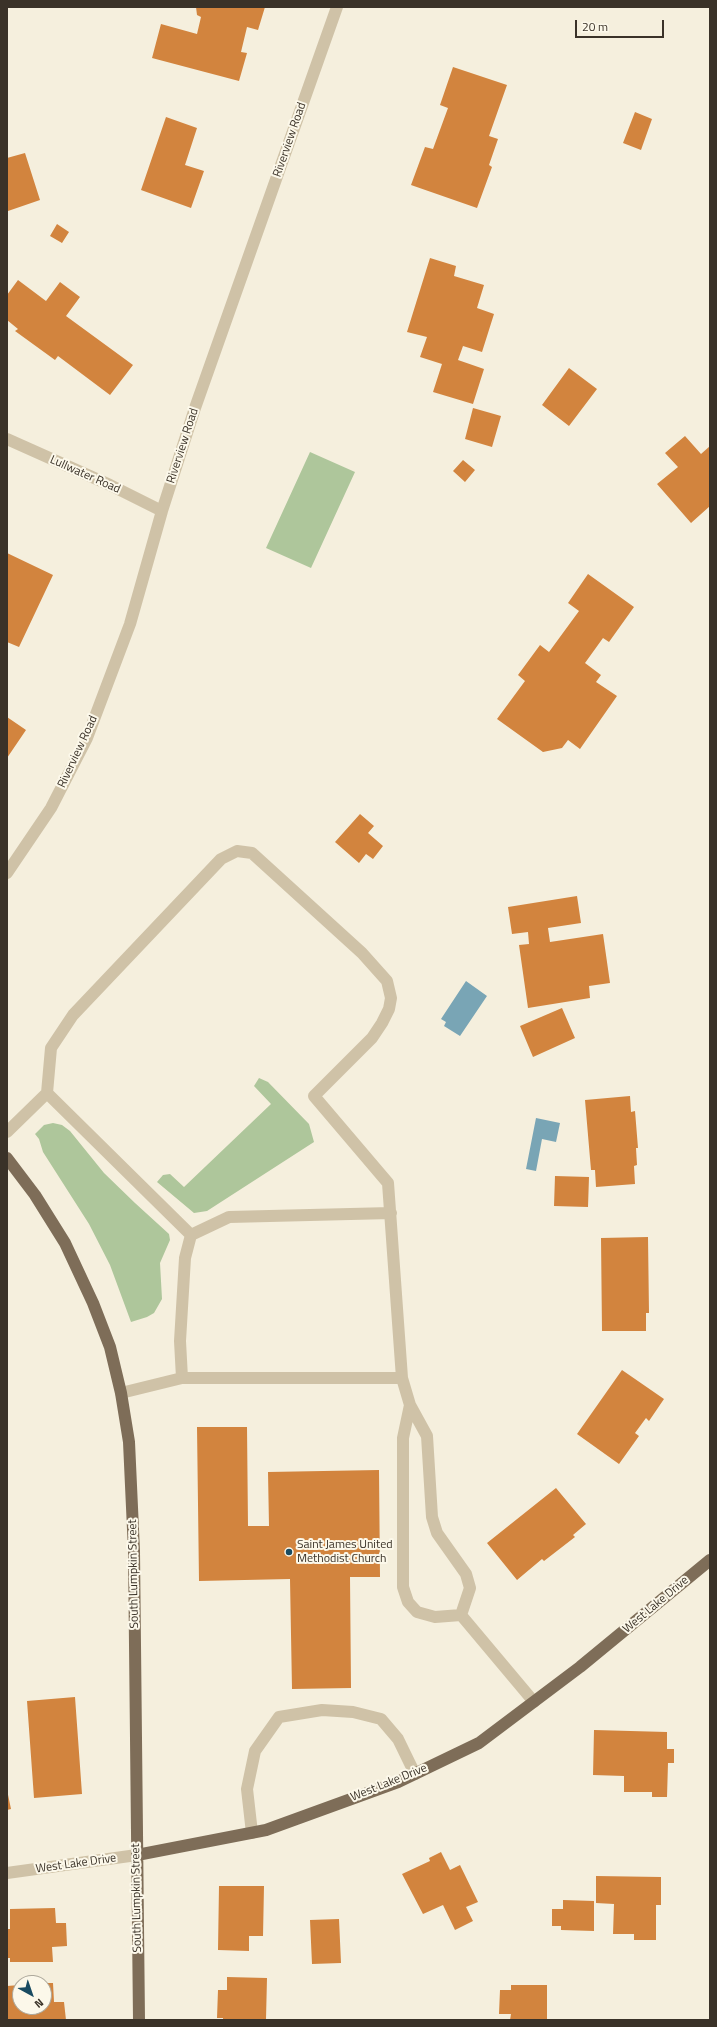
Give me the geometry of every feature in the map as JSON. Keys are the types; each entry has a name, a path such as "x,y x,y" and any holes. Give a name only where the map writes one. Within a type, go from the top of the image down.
{"main road":[{"name":"South Lumpkin Street","path":"7,1158 36,1196 65,1243 94,1303 110,1347 122,1393 129,1442 133,1508 139,2020"},
{"name":"West Lake Drive","path":"137,1855 266,1830 415,1774 479,1743 580,1668 710,1560"}],"street":[{"name":"Riverview Road","path":"7,873 51,808 87,738 130,624 162,511 195,408 337,7"},
{"name":"Lullwater Road","path":"7,439 110,485 162,511"},
{"path":"7,1132 47,1093 51,1048 73,1015 221,859 237,851 252,853 362,953 387,982 391,998 389,1009 372,1038 314,1096 388,1183 402,1378 410,1405 426,1436 432,1517 437,1533 466,1574 470,1588 460,1615"},
{"path":"47,1093 191,1235"},
{"path":"191,1235 229,1217 391,1213"},
{"path":"182,1378 180,1341 182,1297 185,1258 191,1235"},
{"path":"122,1393 182,1378 402,1378"},
{"path":"410,1405 403,1438 403,1587 408,1602 417,1612 435,1617 460,1615"},
{"path":"460,1615 534,1702"},
{"path":"252,1832 247,1789 255,1751 279,1717 322,1710 353,1712 381,1719 398,1739 415,1774"},
{"name":"West Lake Drive","path":"7,1873 137,1855"}],"green space":[{"path":"310,452 355,472 311,568 266,548"},
{"path":"259,1078 268,1082 309,1124 314,1142 207,1211 194,1213 157,1182 163,1175 170,1174 184,1187 271,1104 254,1086"},
{"path":"53,1123 62,1125 70,1131 104,1173 169,1234 170,1240 160,1263 162,1299 154,1313 147,1317 131,1322 110,1265 89,1224 43,1152 39,1139 35,1134 44,1125"}],"water":[{"path":"466,981 487,996 460,1036 444,1026 446,1022 441,1019"},
{"path":"536,1118 560,1123 556,1142 542,1139 536,1171 526,1169"}],"building":[{"path":"196,7 265,7 258,30 247,27 241,52 247,53 239,81 152,58 161,24 197,34 201,17 197,15"},
{"path":"453,67 507,85 489,136 498,139 489,165 492,167 477,208 411,185 425,147 433,149 448,108 440,105"},
{"path":"635,112 652,119 641,150 623,143"},
{"path":"166,117 197,128 185,165 204,171 191,208 141,190"},
{"path":"25,153 40,200 8,211 7,158"},
{"path":"57,224 69,232 62,243 50,236"},
{"path":"430,258 456,266 454,276 484,285 477,308 494,314 482,352 463,346 458,360 484,369 473,404 433,392 442,364 420,357 427,337 407,332"},
{"path":"18,280 46,301 60,282 80,297 66,316 133,365 110,395 58,356 55,360 15,331 18,329 7,320 7,295"},
{"path":"569,368 597,389 569,426 542,405"},
{"path":"473,408 501,416 492,447 465,439"},
{"path":"685,436 701,454 710,446 710,506 691,523 657,484 678,467 665,453"},
{"path":"463,460 475,470 465,482 453,471"},
{"path":"7,553 53,575 19,647 7,642"},
{"path":"588,574 634,607 609,642 603,638 585,663 601,675 596,682 617,696 580,749 568,740 562,748 543,752 497,719 525,681 518,675 540,645 549,652 579,611 568,603"},
{"path":"7,717 26,730 7,758"},
{"path":"360,814 374,826 368,833 383,846 373,859 366,854 359,863 335,842"},
{"path":"577,896 581,923 548,928 550,942 603,934 610,983 589,986 590,998 528,1008 519,945 529,944 528,932 512,934 508,907"},
{"path":"562,1008 575,1038 533,1057 520,1026"},
{"path":"630,1096 631,1112 635,1111 638,1148 636,1148 637,1165 634,1166 635,1184 596,1187 595,1170 591,1170 585,1100"},
{"path":"555,1176 589,1177 588,1207 554,1206"},
{"path":"648,1237 649,1313 646,1313 646,1331 602,1331 601,1238"},
{"path":"622,1370 664,1399 649,1421 646,1418 635,1433 639,1436 619,1464 577,1434"},
{"name":"Saint James United Methodist Church","path":"197,1427 247,1427 248,1526 269,1526 268,1472 379,1470 380,1577 350,1577 351,1688 292,1689 290,1579 199,1581"},
{"path":"556,1488 586,1524 573,1535 575,1537 544,1561 542,1559 517,1580 487,1543"},
{"path":"75,1697 82,1794 34,1798 27,1701"},
{"path":"594,1730 667,1732 667,1749 674,1749 674,1763 668,1763 667,1797 652,1797 652,1792 624,1792 624,1776 593,1775"},
{"path":"7,1790 11,1809 7,1810"},
{"path":"441,1852 450,1870 460,1865 478,1902 466,1907 473,1921 455,1930 443,1905 423,1914 402,1874 430,1861 429,1858"},
{"path":"596,1876 661,1877 661,1905 656,1905 656,1940 634,1940 634,1934 613,1934 614,1904 596,1903"},
{"path":"219,1886 264,1886 263,1936 249,1936 249,1951 218,1950"},
{"path":"563,1900 594,1901 594,1931 561,1930 561,1926 552,1926 552,1909 563,1909"},
{"path":"55,1908 56,1923 66,1923 67,1946 52,1947 53,1962 10,1962 10,1958 7,1958 7,1929 10,1929 10,1909"},
{"path":"339,1919 341,1963 312,1964 310,1920"},
{"path":"227,1977 267,1978 266,2019 223,2020 223,2018 217,2018 218,1990 227,1990"},
{"path":"53,1983 54,2002 64,2002 66,2020 7,2020 7,1986 12,1986 12,2015 52,2015"},
{"path":"511,1985 547,1985 547,2020 510,2020 511,2014 499,2014 500,1990 511,1990"}],"place":[{"name":"Saint James United Methodist Church","path":"289,1552"}]}
